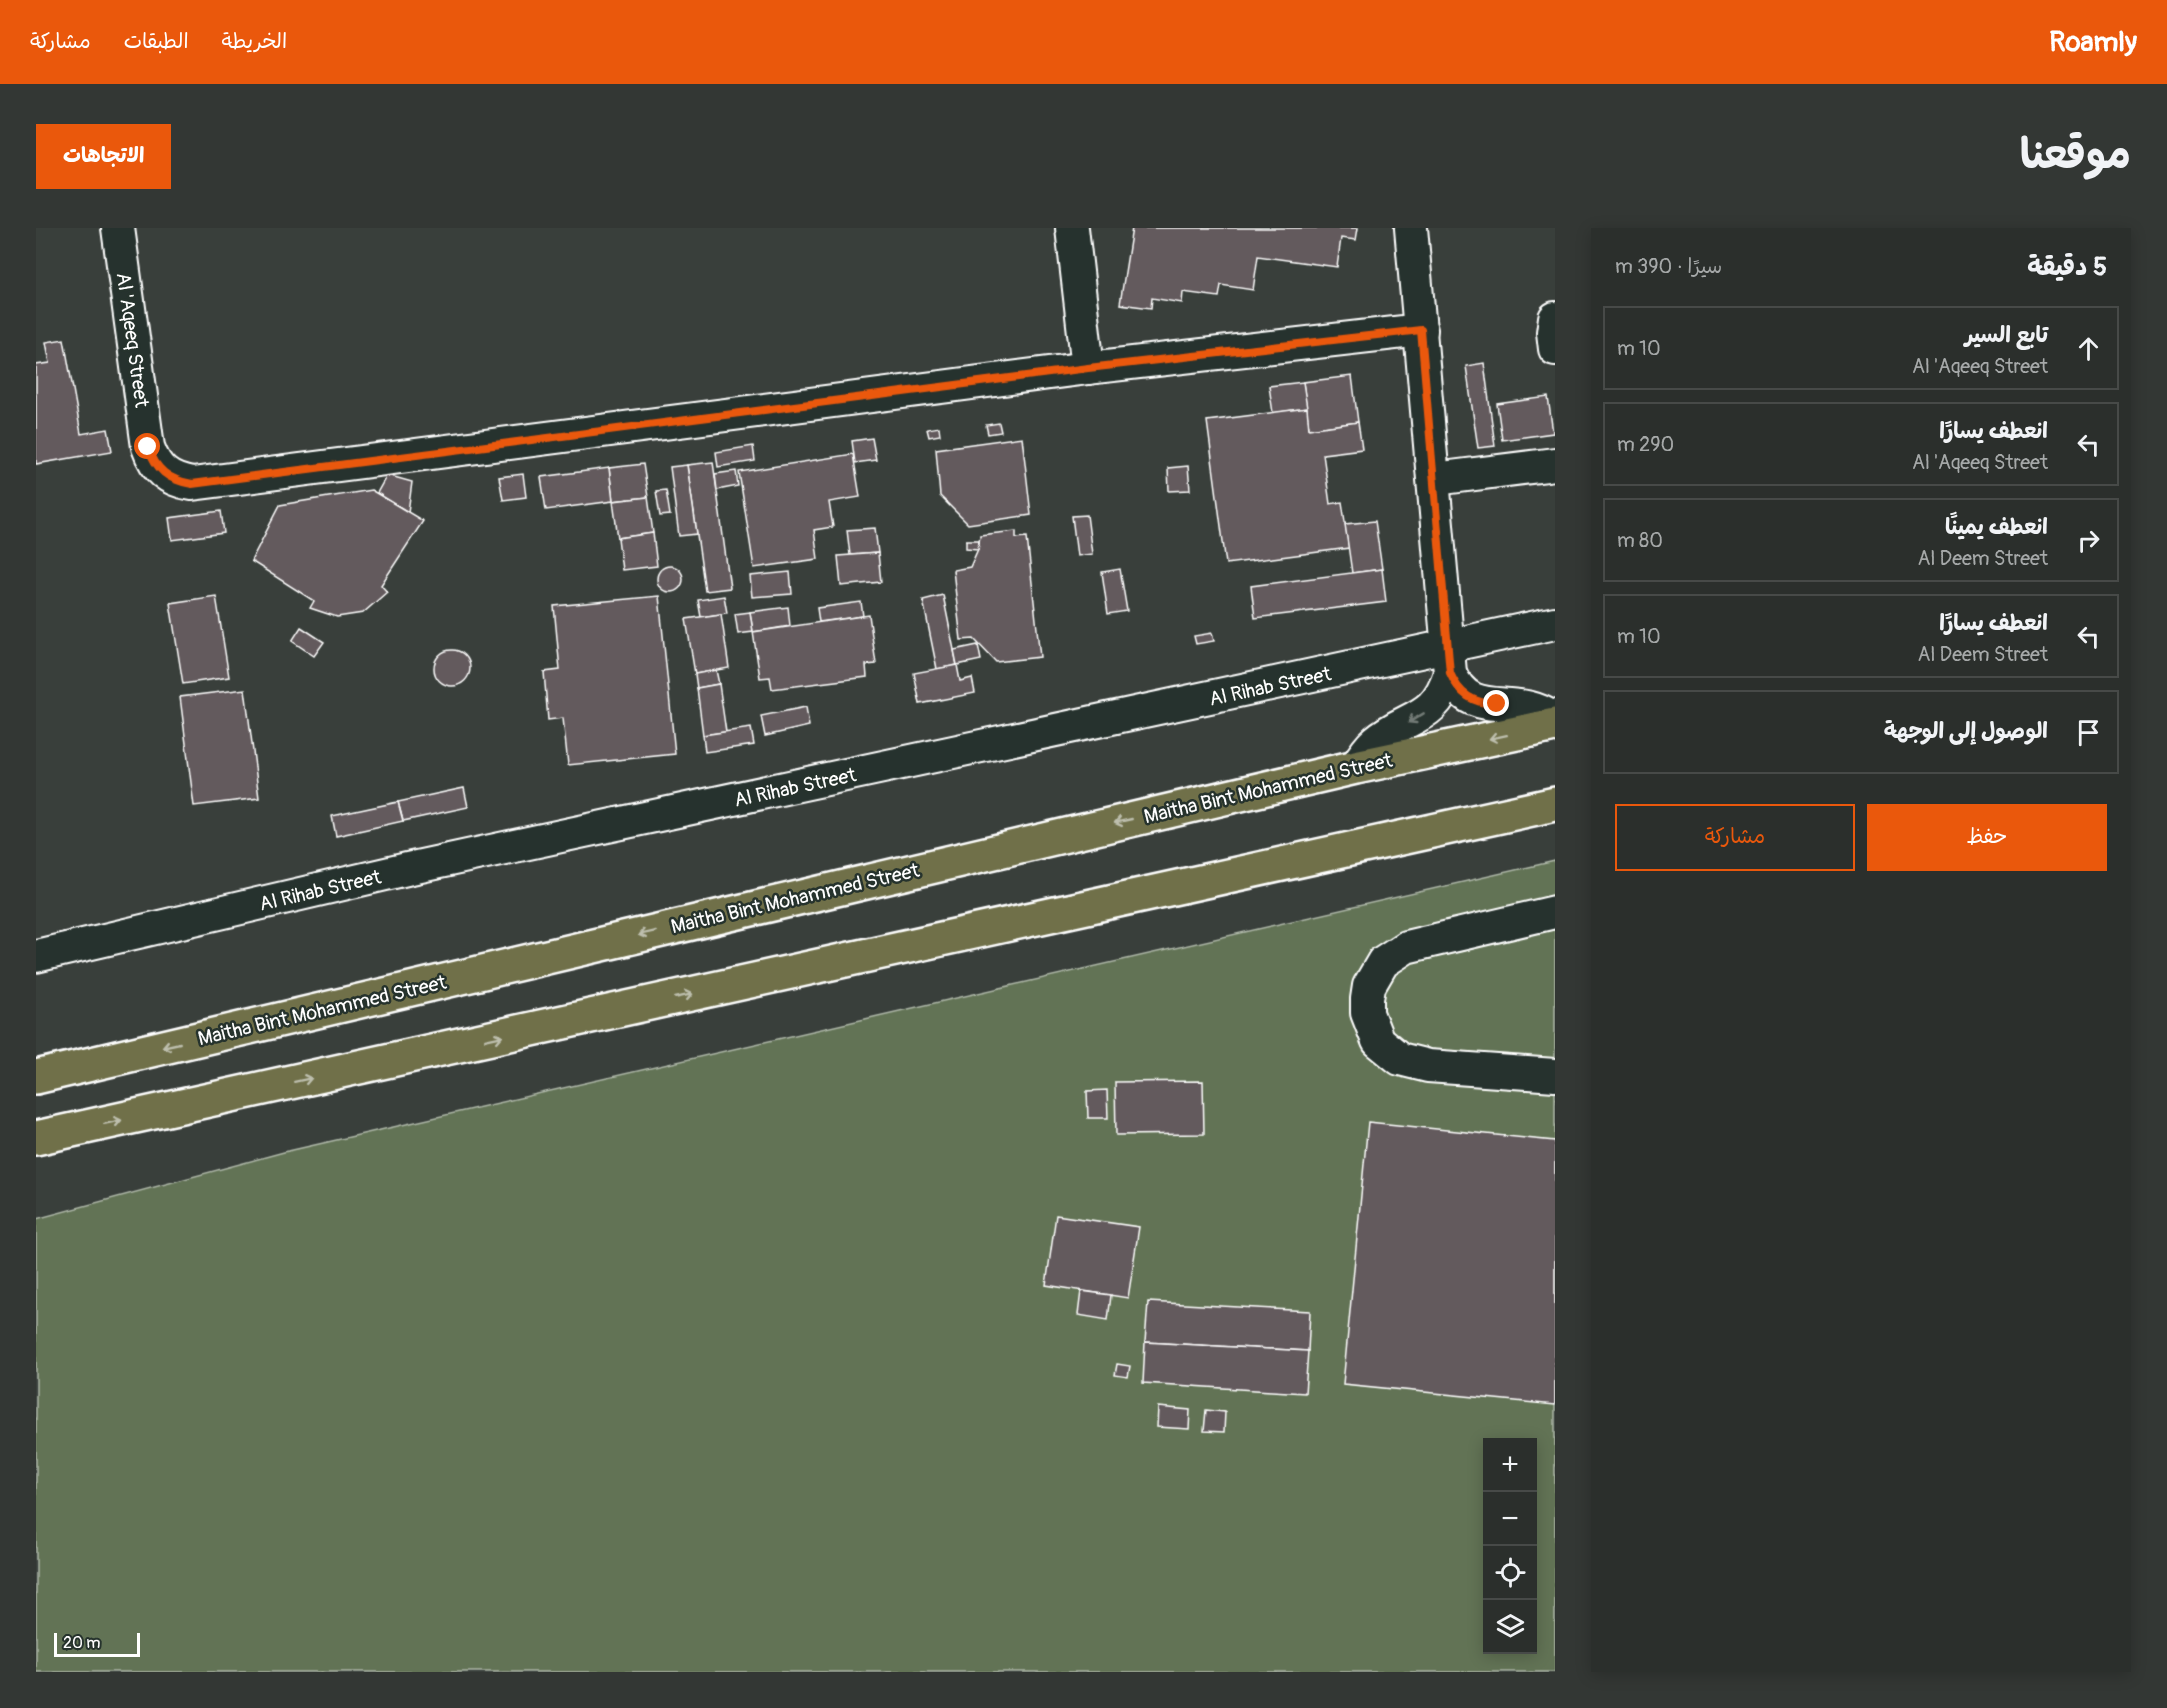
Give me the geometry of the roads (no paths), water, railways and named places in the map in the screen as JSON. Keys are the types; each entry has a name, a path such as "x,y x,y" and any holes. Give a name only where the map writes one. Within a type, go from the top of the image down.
{"main road":[{"name":"Maitha Bint Mohammed Street","path":"42,1074 1356,767 1555,725"},
{"path":"43,1138 1555,804"}],"street":[{"name":"Al 'Aqeeq Street","path":"118,228 148,447 153,461 163,474 177,482 192,484 1088,368 1421,330"},
{"path":"1072,228 1088,368"},
{"path":"1356,767 1375,741 1428,710 1442,693 1449,660 1435,479 1411,228"},
{"path":"1555,318 1552,332 1555,349"},
{"path":"1435,479 1555,464"},
{"name":"Al Rihab Street","path":"36,956 407,869 1449,660 1555,624"},
{"path":"1449,660 1463,694 1473,700 1485,704 1514,704 1531,707 1555,720"},
{"path":"1555,912 1406,947 1383,962 1369,986 1367,999 1367,1013 1378,1041 1400,1059 1428,1066 1555,1075"}]}
